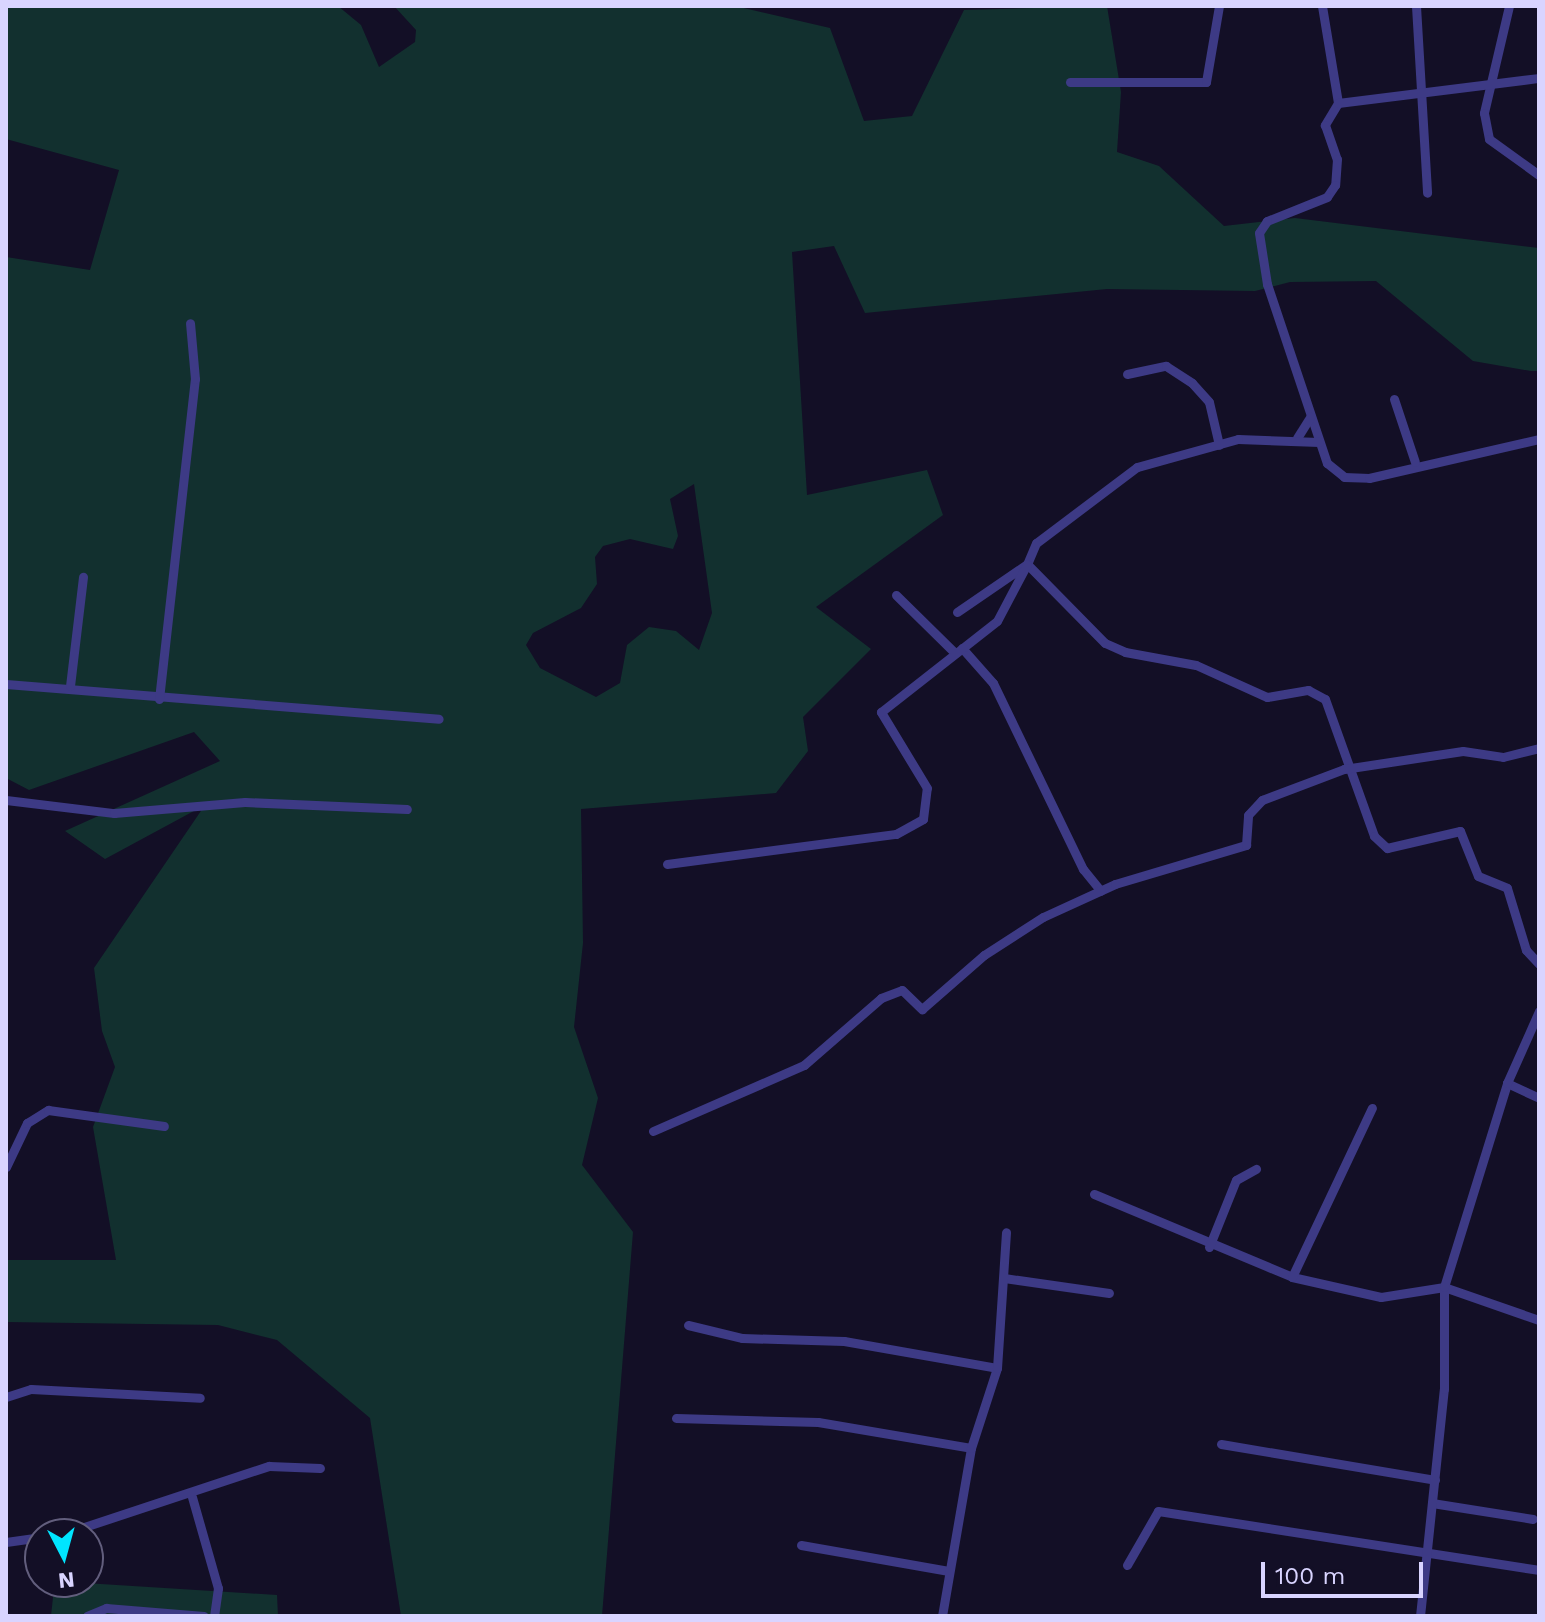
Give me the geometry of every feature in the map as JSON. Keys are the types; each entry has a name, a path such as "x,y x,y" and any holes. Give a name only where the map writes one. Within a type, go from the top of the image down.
{"street":[{"path":"1070,82 1206,82 1219,6"},
{"path":"1322,6 1338,103 1325,125 1337,159 1335,185 1327,197 1267,221 1259,233 1319,442 1344,477 1369,478 1415,462 1539,439"},
{"path":"1416,6 1424,88 1427,193"},
{"path":"1509,6 1484,113 1489,139 1539,175"},
{"path":"1338,103 1424,88 1539,78"},
{"path":"159,699 195,379 190,323"},
{"path":"1127,374 1166,366 1192,383 1209,402 1219,445"},
{"path":"1394,399 1415,462"},
{"path":"1297,438 1310,417"},
{"path":"667,864 896,834 923,819 927,788 881,712 997,621 1036,543 1106,484 1137,467 1219,445 1297,438 1319,442"},
{"path":"957,612 1027,564"},
{"path":"1027,564 1105,643 1125,652 1196,665 1267,697 1308,690 1325,699 1344,769 1387,848 1460,831 1478,876 1507,888 1526,950 1539,964"},
{"path":"70,686 83,577"},
{"path":"896,595 958,651 999,694 1083,869 1101,891"},
{"path":"6,684 70,686 159,699 439,719"},
{"path":"653,1131 804,1065 881,998 902,990 922,1009 984,955 1101,891 1246,845 1248,815 1262,800 1344,769 1463,751 1503,757 1539,748"},
{"path":"6,800 114,813 245,802 407,809"},
{"path":"1420,1616 1435,1480 1444,1287 1507,1083 1539,1011"},
{"path":"1507,1083 1539,1098"},
{"path":"1292,1277 1372,1108"},
{"path":"6,1167 27,1123 48,1110 164,1126"},
{"path":"1209,1247 1236,1180 1256,1169"},
{"path":"1094,1194 1209,1247 1292,1277 1381,1297 1444,1287 1539,1320"},
{"path":"942,1616 971,1448 997,1368 1006,1232"},
{"path":"1004,1278 1109,1293"},
{"path":"688,1325 742,1338 844,1341 997,1368"},
{"path":"6,1397 31,1389 200,1398"},
{"path":"676,1418 818,1422 971,1448"},
{"path":"1221,1444 1435,1480"},
{"path":"104,1522 192,1497 269,1466 320,1468"},
{"path":"192,1497 218,1588 214,1616"},
{"path":"1432,1503 1533,1519"},
{"path":"1127,1565 1158,1511 1427,1549 1539,1570"},
{"path":"801,1545 949,1571"},
{"path":"87,1616 106,1608 204,1616"}],"green space":[{"path":"6,6 338,6 361,25 379,67 415,42 416,30 394,6 735,6 830,28 864,121 912,116 964,10 1107,6 1121,92 1117,152 1159,166 1224,226 1295,218 1539,248 1539,371 1473,361 1376,281 1290,282 1255,291 1107,289 865,313 834,246 792,252 807,495 927,470 943,515 816,607 871,649 803,717 808,751 776,793 581,809 583,943 574,1027 598,1098 582,1165 633,1232 602,1616 401,1616 370,1418 277,1340 218,1325 6,1322 6,1260 116,1260 93,1127 115,1067 102,1031 94,968 205,805 105,859 65,831 220,761 194,732 29,790 6,778 6,257 90,270 119,170 6,139","holes":["694,484 712,613 699,650 676,631 649,627 627,645 620,683 596,697 540,668 526,645 533,633 581,608 597,584 595,557 603,546 630,539 673,549 678,536 670,499"]},
{"path":"104,1584 277,1595 278,1616 51,1616 53,1598 104,1598"}]}
